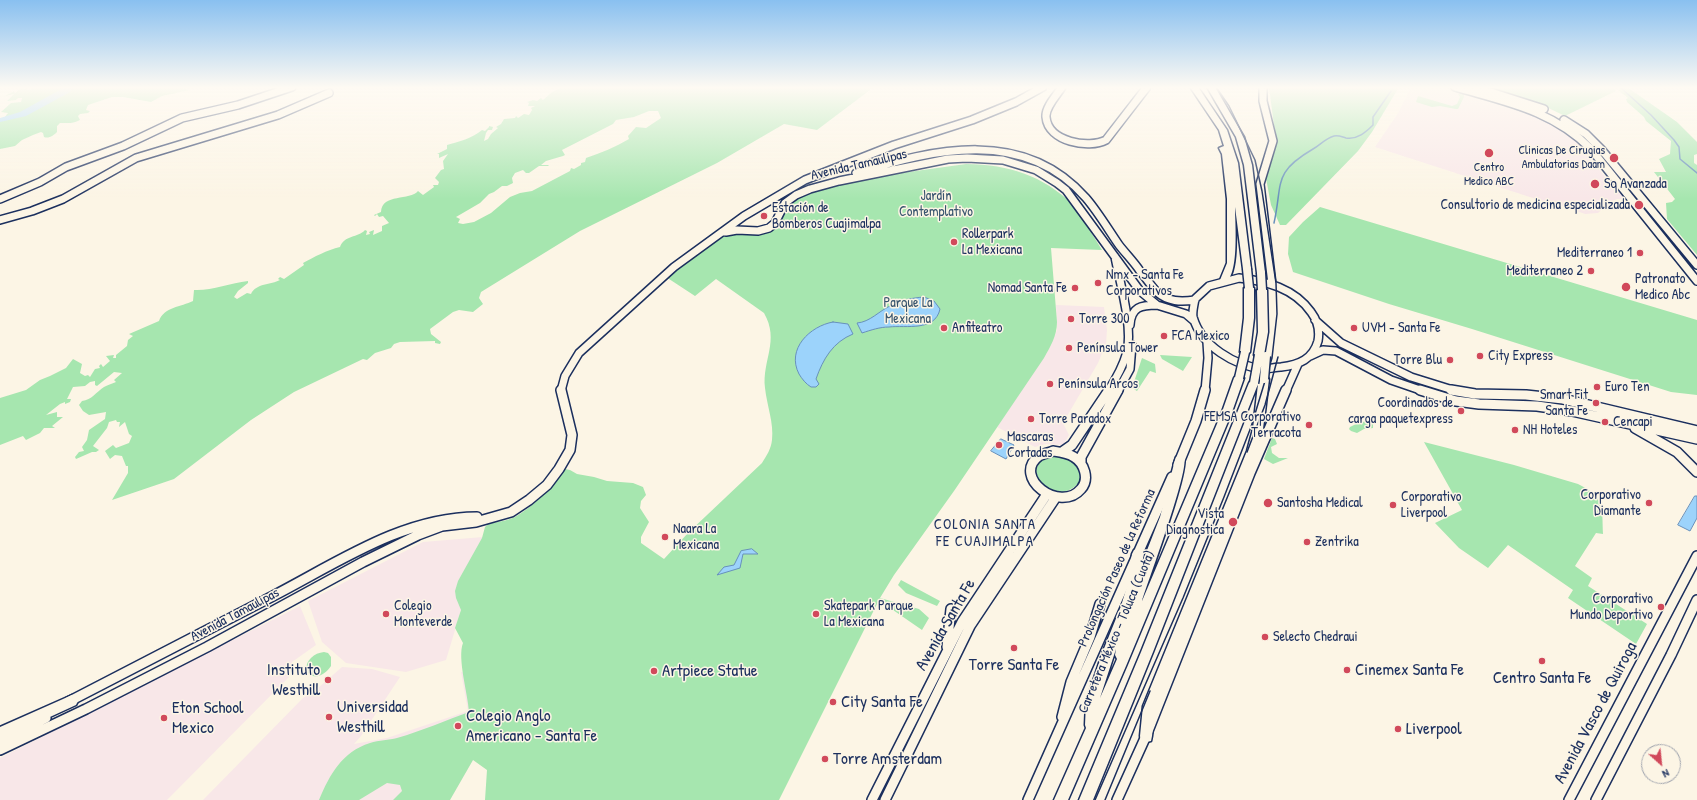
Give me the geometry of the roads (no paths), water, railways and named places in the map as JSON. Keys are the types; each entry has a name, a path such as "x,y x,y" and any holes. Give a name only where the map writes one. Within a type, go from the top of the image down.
{"highway":[{"path":"1215,124 1226,154 1231,199 1231,263 1224,280"},
{"name":"Carretera México - Toluca (Cuota)","path":"1061,800 1120,666 1227,412 1239,378 1245,352 1249,318 1248,269 1234,163 1223,130 1219,124"},
{"path":"1146,736 1150,706 1252,451 1258,429 1259,381 1263,356 1261,273 1248,165 1240,137 1233,124"},
{"path":"1086,800 1259,381"},
{"path":"1120,666 1123,640 1178,476 1180,460"},
{"path":"1090,734 1092,702 1109,651 1127,606 1134,583 1138,554"},
{"path":"0,734 72,701"}],"street":[{"path":"0,220 38,210 85,188 118,167 130,152 172,124"},
{"path":"0,199 40,182 66,167 241,124"},
{"name":"Avenida Tamaulipas","path":"0,750 86,709 200,650 363,562 418,535 442,526 488,518 511,512 529,500 547,484 559,469 570,450 572,435 561,392 565,376 579,353 674,267 744,216 805,180 894,145 958,124"},
{"path":"1048,124 1056,132 1066,138 1089,146 1103,143 1118,124"},
{"path":"1269,124 1273,141 1263,169 1260,184 1272,284"},
{"path":"1559,124 1578,135 1591,149 1697,280"},
{"path":"1570,124 1586,134 1601,148 1697,266"},
{"name":"Avenida Tamaulipas","path":"744,216 749,226 757,228 765,227 772,221 778,206 789,197 819,184 883,164 922,154 946,150 968,149 1004,152 1043,164 1074,186 1158,293 1165,298 1181,302 1195,300"},
{"path":"922,154 918,157 922,162 948,159"},
{"name":"Avenida Tamaulipas","path":"722,233 736,229 756,232 767,229 776,222 782,206 791,198 821,185 948,159 967,158 1003,160 1039,171 1066,190 1140,291 1156,305 1186,314 1193,320"},
{"path":"880,173 878,170 883,164"},
{"path":"1039,171 1052,176 1058,174"},
{"path":"1072,198 1078,198 1089,210 1100,218"},
{"path":"1062,452 1072,445 1121,371 1127,349 1126,322 1114,255"},
{"path":"1686,267 1697,266"},
{"path":"1310,356 1316,348 1319,339 1319,329 1316,320 1311,312 1296,297 1272,284 1250,279 1224,280 1206,288 1195,300 1193,307 1193,320 1198,331 1206,342 1229,358 1258,368 1286,367 1298,364 1322,350 1336,351"},
{"path":"1081,463 1076,458 1062,452 1049,452 1038,456 1033,461 1030,468 1033,482 1039,488 1052,495 1071,496 1082,489 1086,478 1081,463 1081,457 1130,369 1132,347 1130,319 1132,313 1140,306 1156,305"},
{"path":"1316,320 1341,343 1410,377 1453,391 1475,394 1526,395 1563,399 1697,431"},
{"name":"Prolongación Paseo de la Reforma","path":"1028,800 1056,741 1196,425 1206,388 1209,359 1206,342"},
{"path":"1341,343 1332,343 1331,346 1336,351 1391,380 1433,396 1456,401 1537,406 1587,413 1697,439"},
{"path":"1117,800 1146,736 1250,474 1298,364"},
{"path":"1374,371 1385,373 1387,371 1385,365"},
{"path":"1582,403 1589,409 1590,412 1587,413"},
{"path":"1620,421 1663,443 1688,462 1697,472"},
{"name":"Avenida Santa Fe","path":"872,800 962,622 1052,495"},
{"name":"Avenida Santa Fe","path":"885,800 970,626 1052,495"},
{"name":"Avenida Tamaulipas","path":"0,729 72,701 358,550 442,519 462,516 488,518"},
{"path":"358,550 363,562"},
{"name":"Avenida Vasco de Quiroga","path":"1569,800 1697,556"},
{"path":"1596,800 1671,655 1697,600"},
{"path":"1056,741 1071,682 1090,637 1100,604"},
{"path":"946,653 951,608"},
{"path":"0,741 54,715 72,701"}],"water":[{"path":"924,297 934,301 940,309 937,316 926,324 919,326 882,328 862,333 857,323 866,321 898,302"},
{"path":"833,322 848,324 853,334 846,337 834,346 822,365 816,379 819,384 816,387 811,387 800,376 796,365 798,348 802,340 816,328"},
{"path":"1001,439 1014,445 1006,459 991,451"},
{"path":"1695,496 1697,496 1697,518 1690,531 1678,525"},
{"path":"752,549 758,554 743,554 740,568 717,575 724,567 734,565 741,551"}],"waterway":[{"path":"1274,223 1279,188 1285,172 1291,165 1300,157 1331,137 1358,137 1373,124"},
{"path":"1660,124 1679,147 1680,159 1697,173"}],"railway":[{"path":"1095,800 1183,598 1224,497 1251,427 1272,358 1277,314 1276,283 1262,191 1255,160 1238,124"},
{"path":"1247,452 1265,405 1278,357"},
{"path":"1105,800 1150,691"}],"place":[{"name":"Centro Medico ABC","path":"1489,153"},
{"name":"Clinicas De Cirugias Ambulatorias Daam","path":"1614,158"},
{"name":"Sq Avanzada","path":"1595,184"},
{"name":"Consultorio de medicina especializada","path":"1639,205"},
{"name":"Estación de Bomberos Cuajimalpa","path":"764,216"},
{"name":"Rollerpark La Mexicana","path":"954,242"},
{"name":"Mediterraneo 1","path":"1640,253"},
{"name":"Mediterraneo 2","path":"1591,271"},
{"name":"Nmx - Santa Fe Corporativos","path":"1098,283"},
{"name":"Patronato Medico Abc","path":"1626,287"},
{"name":"Nomad Santa Fe","path":"1075,288"},
{"name":"Torre 300","path":"1071,319"},
{"name":"Anfiteatro","path":"944,328"},
{"name":"UVM - Santa Fe","path":"1354,328"},
{"name":"FCA Mexico","path":"1164,336"},
{"name":"Península Tower","path":"1069,348"},
{"name":"City Express","path":"1480,356"},
{"name":"Torre Blu","path":"1450,360"},
{"name":"Península Arcos","path":"1050,384"},
{"name":"Euro Ten","path":"1597,387"},
{"name":"Smart Fit Santa Fe","path":"1596,403"},
{"name":"Coordinados de carga paquetexpress","path":"1461,411"},
{"name":"Torre Paradox","path":"1031,419"},
{"name":"Cencapi","path":"1605,422"},
{"name":"FEMSA Corporativo Terracota","path":"1309,425"},
{"name":"NH Hoteles","path":"1515,430"},
{"name":"Mascaras Cortadas","path":"999,445"},
{"name":"Santosha Medical","path":"1268,503"},
{"name":"Corporativo Diamante","path":"1649,503"},
{"name":"Corporativo Liverpool","path":"1393,505"},
{"name":"Vista Diagnostica","path":"1233,522"},
{"name":"Naara La Mexicana","path":"665,537"},
{"name":"Zentrika","path":"1307,542"},
{"name":"Corporativo Mundo Deportivo","path":"1661,607"},
{"name":"Colegio Monteverde","path":"386,614"},
{"name":"Skatepark Parque La Mexicana","path":"816,614"},
{"name":"Selecto Chedraui","path":"1265,637"},
{"name":"Torre Santa Fe","path":"1014,648"},
{"name":"Centro Santa Fe","path":"1542,661"},
{"name":"Cinemex Santa Fe","path":"1347,670"},
{"name":"Artpiece Statue","path":"654,671"},
{"name":"Instituto Westhill","path":"328,680"},
{"name":"City Santa Fe","path":"833,702"},
{"name":"Universidad Westhill","path":"329,717"},
{"name":"Eton School Mexico","path":"164,718"},
{"name":"Colegio Anglo Americano - Santa Fe","path":"458,726"},
{"name":"Liverpool","path":"1398,729"},
{"name":"Torre Amsterdam","path":"825,759"}],"district":[{"name":"COLONIA SANTA FE CUAJIMALPA","path":"985,534"}],"park label":[{"name":"Jardín Contemplativo","path":"936,204"},
{"name":"Parque La Mexicana","path":"908,312"}]}
